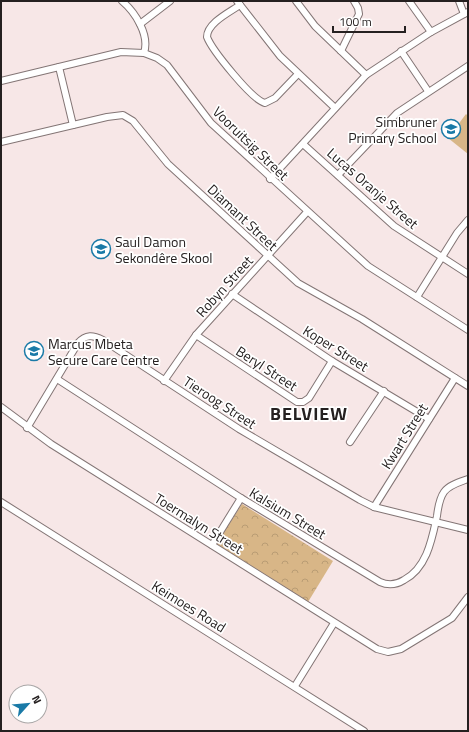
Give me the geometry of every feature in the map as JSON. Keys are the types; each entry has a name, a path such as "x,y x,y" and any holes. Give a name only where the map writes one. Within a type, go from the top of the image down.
{"street":[{"path":"122,1 140,24 146,40 144,53"},
{"path":"140,24 170,1"},
{"path":"296,1 315,26 366,75"},
{"path":"341,51 359,14 358,8 354,1"},
{"path":"409,1 431,32"},
{"path":"270,179 366,75 431,32 466,13 459,1"},
{"path":"298,74 275,98 265,103 258,101 244,87 207,37 207,33 212,26 239,3 280,56 335,108"},
{"path":"401,51 428,91"},
{"name":"Vooruitsig Street","path":"1,81 121,52 144,53 157,58 166,65 206,118 270,179 368,266 468,330"},
{"path":"338,175 397,113 428,91 468,66"},
{"path":"59,67 72,125"},
{"name":"Diamant Street","path":"1,142 116,115 129,117 168,164 267,256 305,289 351,313 468,386"},
{"name":"Lucas Oranje Street","path":"303,144 394,226 468,274"},
{"name":"Robyn Street","path":"164,381 196,335 307,212"},
{"path":"417,297 459,229 468,220"},
{"name":"Koper Street","path":"232,294 332,361 429,419"},
{"name":"Beryl Street","path":"196,335 297,402 303,402 309,398 332,361"},
{"name":"Tieroog Street","path":"27,428 81,340 91,336 103,340 164,381 265,445 360,500 374,507 468,530"},
{"name":"Kwart Street","path":"374,507 455,378"},
{"name":"Kalsium Street","path":"57,379 241,498 388,585 408,578 422,562 429,549 444,492 454,484 468,479"},
{"path":"350,442 384,391"},
{"name":"Toermalyn Street","path":"1,407 27,428 377,649 388,652 401,649 450,620 461,608 468,597"},
{"path":"212,545 241,498"},
{"name":"Keimoes Road","path":"1,502 295,686 364,731"},
{"path":"295,686 334,623"}],"green space":[{"path":"466,114 468,116 468,154 448,138"},
{"path":"242,504 333,561 308,602 216,544"}],"place":[{"name":"Simbruner Primary School","path":"451,129"},
{"name":"Saul Damon Sekondêre Skool","path":"101,249"},
{"name":"Marcus Mbeta Secure Care Centre","path":"34,351"}],"district":[{"name":"BELVIEW","path":"309,413"}]}
